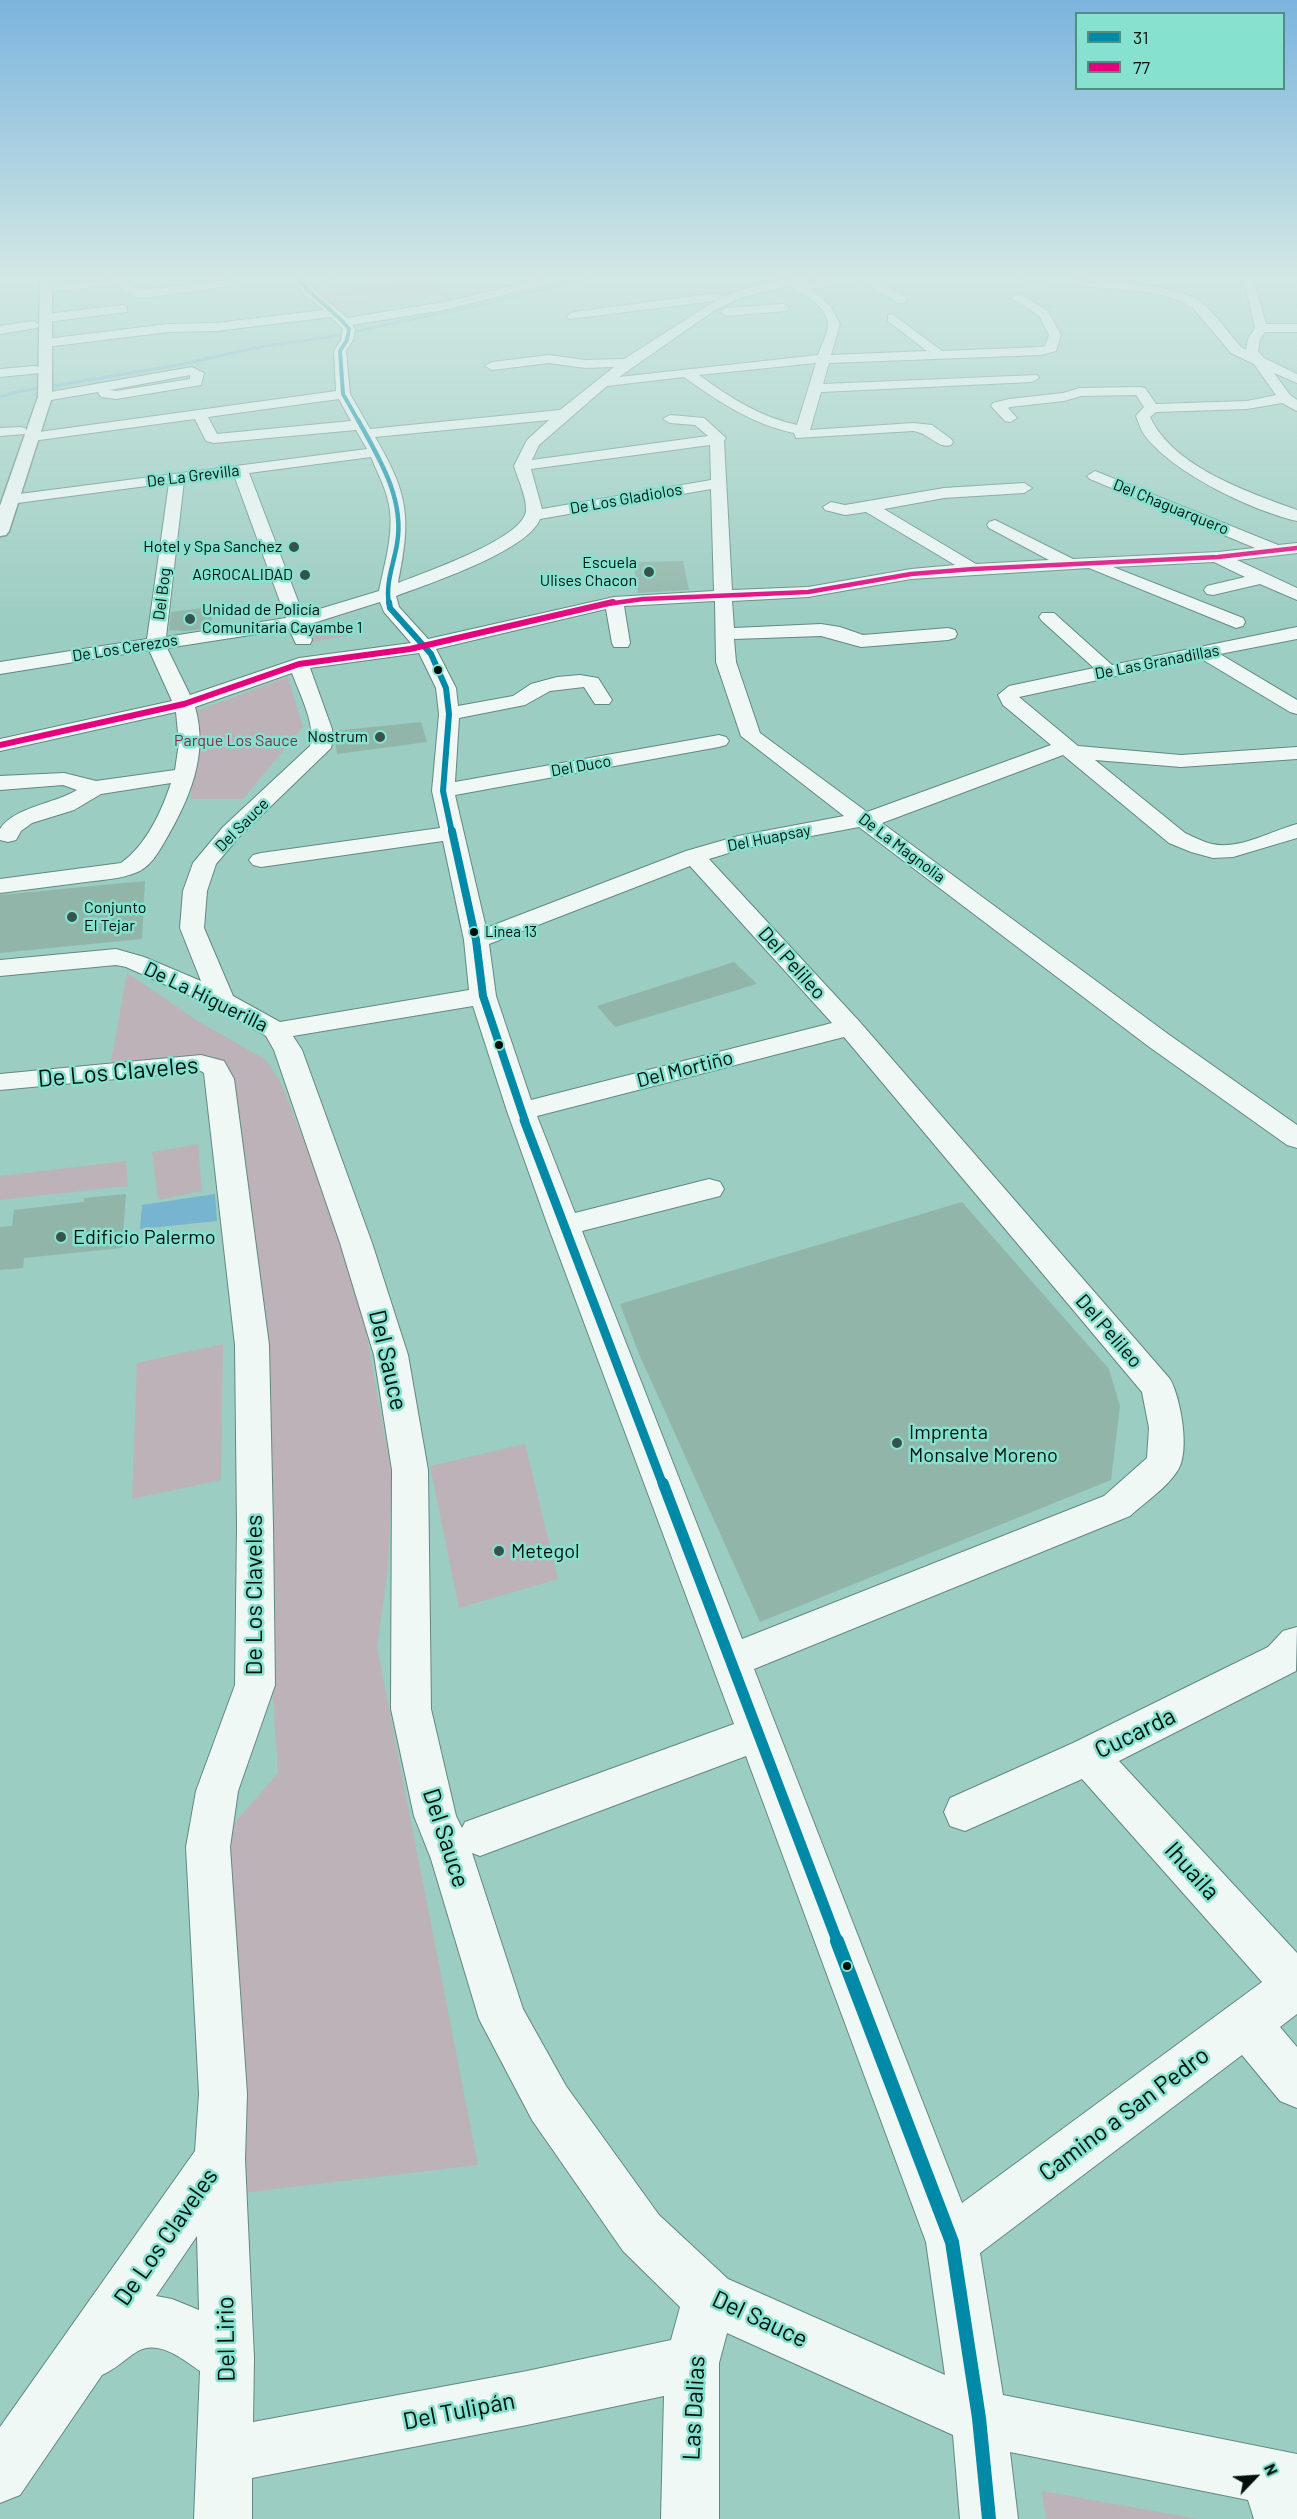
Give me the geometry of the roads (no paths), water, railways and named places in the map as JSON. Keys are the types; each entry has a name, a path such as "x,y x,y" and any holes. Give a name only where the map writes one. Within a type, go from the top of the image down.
{"main road":[{"path":"0,531 5,494 26,434 35,395"}],"street":[{"path":"0,432 26,434 200,415 339,395"},
{"path":"343,395 390,483 398,510 398,541 387,594 390,608 424,646 438,666 444,681 449,714 443,791 476,940 483,996 521,1111 563,1226 952,2242 979,2418 989,2519"},
{"path":"534,514 522,466 532,443 590,395"},
{"path":"717,395 754,417 802,433 914,427 927,428 946,442"},
{"path":"802,433 815,395"},
{"path":"1010,418 998,406 1070,395"},
{"path":"1143,395 1152,408"},
{"path":"1282,395 1297,407"},
{"path":"1285,398 1247,405 1152,408 1143,416 1164,450 1200,472 1297,516"},
{"path":"488,405 498,421"},
{"path":"200,415 211,438 214,439 276,435 366,437 564,414"},
{"path":"522,466 719,438 699,421 670,419"},
{"name":"De La Grevilla","path":"5,494 240,470 366,437"},
{"name":"De La Magnolia","path":"714,440 717,442 726,662 751,736 1158,1040 1297,1139"},
{"name":"Del Sauce","path":"222,1000 192,928 195,891 205,863 231,832 320,748 323,739 296,622 240,470"},
{"name":"Del Chaguarquero","path":"1095,476 1288,550"},
{"name":"Del Bog","path":"0,886 117,871 137,863 144,857 174,807 185,775 189,743 188,718 184,704 156,644 177,478"},
{"name":"De Los Gladiolos","path":"534,514 718,483"},
{"path":"831,507 845,510 944,493 1024,488"},
{"path":"869,507 973,569"},
{"name":"De Los Cerezos","path":"0,668 296,622 387,594 496,548 523,531 534,514"},
{"path":"995,525 1079,564 1236,622"},
{"path":"0,745 184,704 305,663 391,653 614,602 826,590 904,575 973,569 1218,557 1288,550"},
{"path":"1218,557 1294,591"},
{"path":"1213,590 1263,578"},
{"path":"614,602 621,643"},
{"path":"1048,617 1109,672"},
{"path":"725,634 821,630 833,631 861,641 948,634"},
{"name":"De Las Granadillas","path":"1069,749 1010,701 1008,695 1016,690 1297,633"},
{"path":"1204,653 1297,708"},
{"path":"449,714 518,702 529,697 538,688 579,680 591,682 602,700"},
{"name":"Del Duco","path":"443,791 719,741"},
{"path":"1069,749 1181,761 1297,753"},
{"path":"1069,749 1177,838 1195,846 1215,851 1236,849 1297,831"},
{"name":"Del Huapsay","path":"476,940 694,856 738,843 864,820 904,810 1069,749"},
{"path":"8,835 11,827 21,820 66,805 96,788 185,775"},
{"path":"0,783 41,778 64,779 96,788"},
{"path":"261,860 453,833"},
{"name":"Del Pelileo","path":"694,856 850,1027 1158,1388 1166,1428 1164,1463 1117,1506 730,1661"},
{"name":"De La Higuerilla","path":"0,968 116,957 135,962 222,1000 276,1031 483,996"},
{"name":"Del Mortiño","path":"521,1111 850,1027"},
{"name":"Del Sauce","path":"276,1031 292,1061 356,1243 391,1355 410,1470 411,1709 435,1816 453,1859 503,2019 549,2103 641,2233 709,2298 979,2418 1283,2492"},
{"name":"De Los Claveles","path":"0,1083 201,1063 213,1065 218,1070 252,1345 255,1560 255,1685 217,1791 208,1847 223,2094 220,2159 0,2475"},
{"path":"563,1226 709,1189"},
{"name":"Cucarda","path":"965,1812 1088,1756 1282,1659 1297,1643"},
{"path":"480,1836 758,1733"},
{"name":"Ihuaila","path":"1088,1756 1296,1985"},
{"name":"Camino a San Pedro","path":"952,2242 1296,1985"},
{"path":"1246,2023 1297,2084"},
{"name":"Del Lirio","path":"220,2159 227,2358 223,2519"},
{"name":"Las Dalias","path":"690,2519 692,2363 709,2298"},
{"name":"De Los Claveles","path":"78,2364 133,2324 159,2320 188,2332 227,2358"},
{"name":"Del Tulipán","path":"226,2455 527,2398 692,2363"}],"water":[{"path":"215,1194 217,1221 140,1229 142,1205"}],"waterway":[{"path":"0,397 8,395"}],"place":[{"name":"Hotel y Spa Sanchez","path":"294,547"},
{"name":"Escuela Ulises Chacon","path":"649,572"},
{"name":"AGROCALIDAD","path":"305,575"},
{"name":"Unidad de Policía Comunitaria Cayambe 1","path":"190,619"},
{"name":"Nostrum","path":"380,737"},
{"name":"Conjunto El Tejar","path":"72,917"},
{"name":"Linea 13","path":"474,932"},
{"name":"Edificio Palermo","path":"61,1237"},
{"name":"Imprenta Monsalve Moreno","path":"897,1443"},
{"name":"Metegol","path":"499,1551"}],"park label":[{"name":"Parque Los Sauce","path":"236,741"}]}
